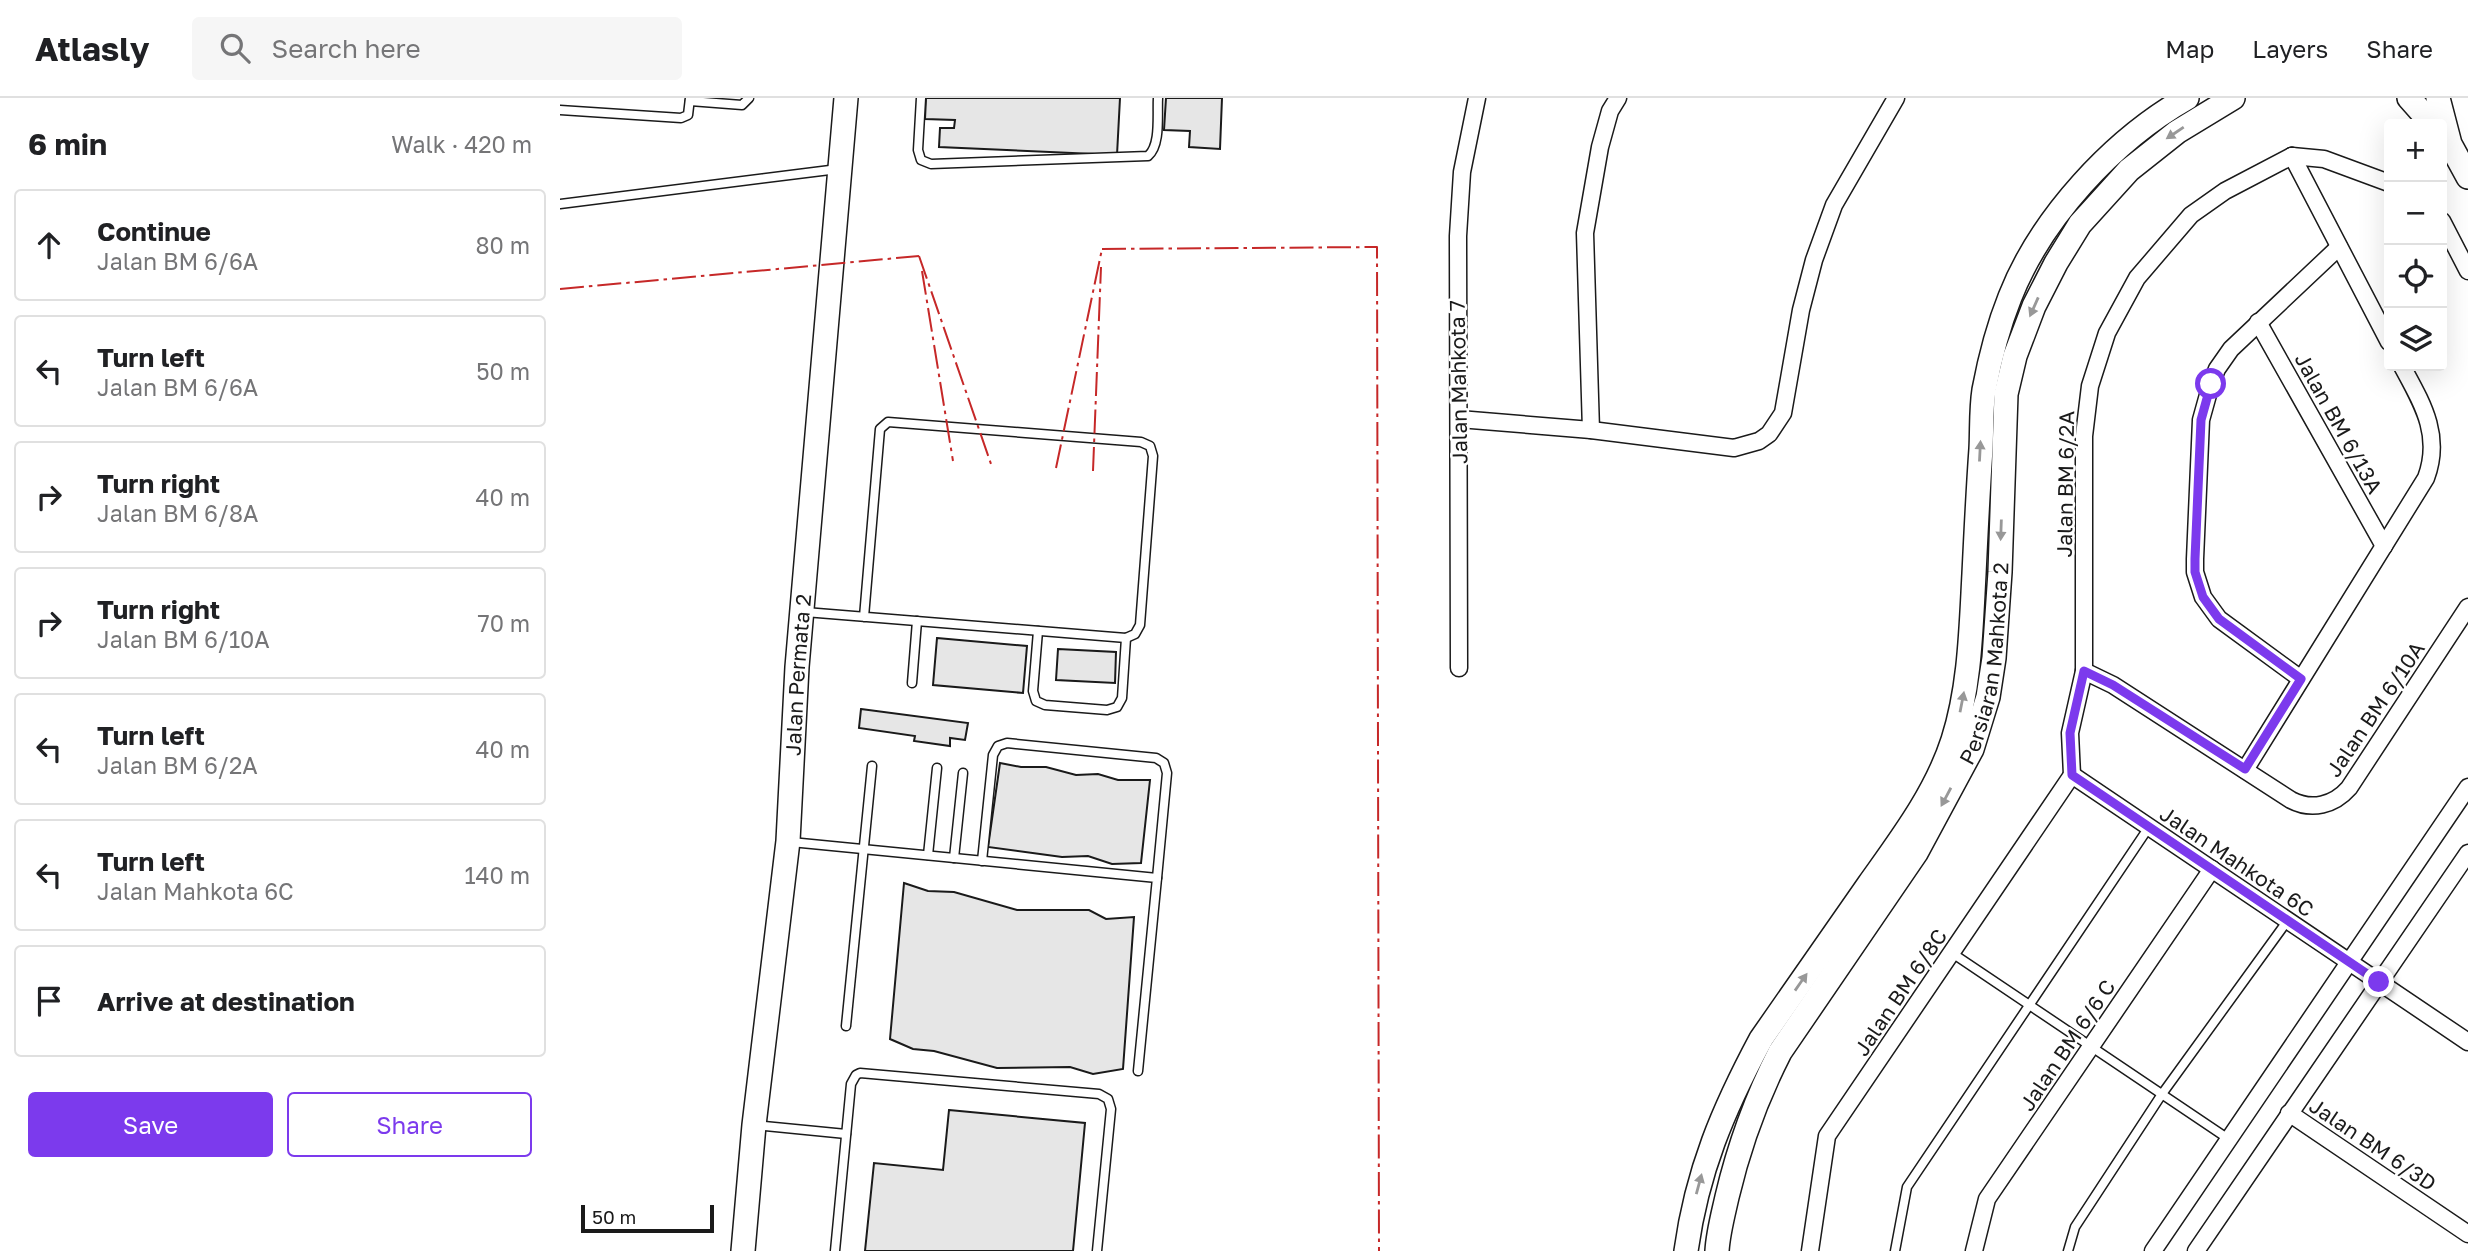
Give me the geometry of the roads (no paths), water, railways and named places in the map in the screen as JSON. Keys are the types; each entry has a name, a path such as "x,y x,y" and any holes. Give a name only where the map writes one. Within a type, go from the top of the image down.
{"main road":[{"name":"Jalan Permata 2","path":"743,1251 754,1125 788,841 802,612 846,98"},
{"name":"Persiaran Mahkota 2","path":"1717,1251 1717,1239 1732,1176 1770,1046 1912,822 1937,778 1953,740 1969,653 1984,394 1994,342 2010,295 2032,252 2059,213 2093,172 2132,135 2187,98"},
{"name":"Persiaran Mahkota 2","path":"1686,1251 1691,1215 1709,1150 1724,1110 1916,853 1972,749 1988,697 1994,658 2006,394 2015,356 2034,306 2080,224 2129,170 2177,132 2234,98"},
{"path":"2409,98 2428,119"},
{"path":"2438,98 2442,119"},
{"path":"2447,141 2468,177"}],"street":[{"name":"Jalan Mahkota 7","path":"1459,668 1458,236 1462,172 1477,98"},
{"path":"1591,430 1586,233 1600,147 1610,111 1618,98"},
{"path":"1460,419 1591,430 1734,448 1759,441 1769,434 1783,413 1801,310 1814,260 1830,216 1896,98"},
{"path":"2292,156 2324,159 2386,182"},
{"path":"2292,156 2384,332"},
{"name":"Jalan BM 6/2A","path":"2072,775 2070,733 2084,671 2084,436 2090,386 2107,333 2137,278 2192,215 2225,191 2292,156"},
{"path":"2447,231 2468,271"},
{"path":"2301,679 2219,619 2203,597 2195,572 2201,420 2217,369 2225,355 2339,247"},
{"name":"Jalan BM 6/13A","path":"2258,321 2384,546"},
{"path":"2245,769 2422,486 2430,469 2433,451 2427,413 2405,371"},
{"name":"Jalan BM 6/10A","path":"2084,671 2113,685 2303,805 2316,806 2330,803 2348,788 2468,607"},
{"name":"Jalan Mahkota 6C","path":"2072,775 2468,1042"},
{"name":"Jalan BM 6/8C","path":"1810,1251 1827,1136 2072,775"},
{"path":"2153,1251 2468,787"},
{"path":"2196,1251 2468,853"},
{"name":"Jalan BM 6/6 C","path":"1973,1251 1987,1199 2211,869"},
{"name":"Jalan BM 6/3D","path":"2289,1113 2468,1234"}],"lane":[{"path":"560,110 681,118 688,115 690,100 742,105 749,98"},
{"path":"921,98 918,150 921,160 931,164 1148,156 1156,144 1158,98"},
{"path":"560,204 841,169"},
{"path":"802,612 864,617 917,621 1126,638 1135,634 1140,625 1153,456 1150,446 1141,442 888,422 880,429 864,617"},
{"path":"912,683 917,621"},
{"path":"1038,631 1033,691 1036,701 1045,705 1107,710 1117,707 1122,698 1126,638"},
{"path":"982,861 994,750 1002,744 1156,758 1164,763 1167,773 1138,1071"},
{"path":"846,1026 872,766"},
{"path":"928,855 937,768"},
{"path":"954,858 963,773"},
{"path":"1895,1251 1907,1187 2149,827"},
{"path":"788,841 1157,878"},
{"path":"2068,1251 2075,1227 2162,1094 2288,920"},
{"path":"1952,954 2230,1140"},
{"path":"835,1251 851,1084 860,1073 1099,1094 1108,1099 1111,1109 1097,1251"},
{"path":"754,1125 846,1134"}]}
